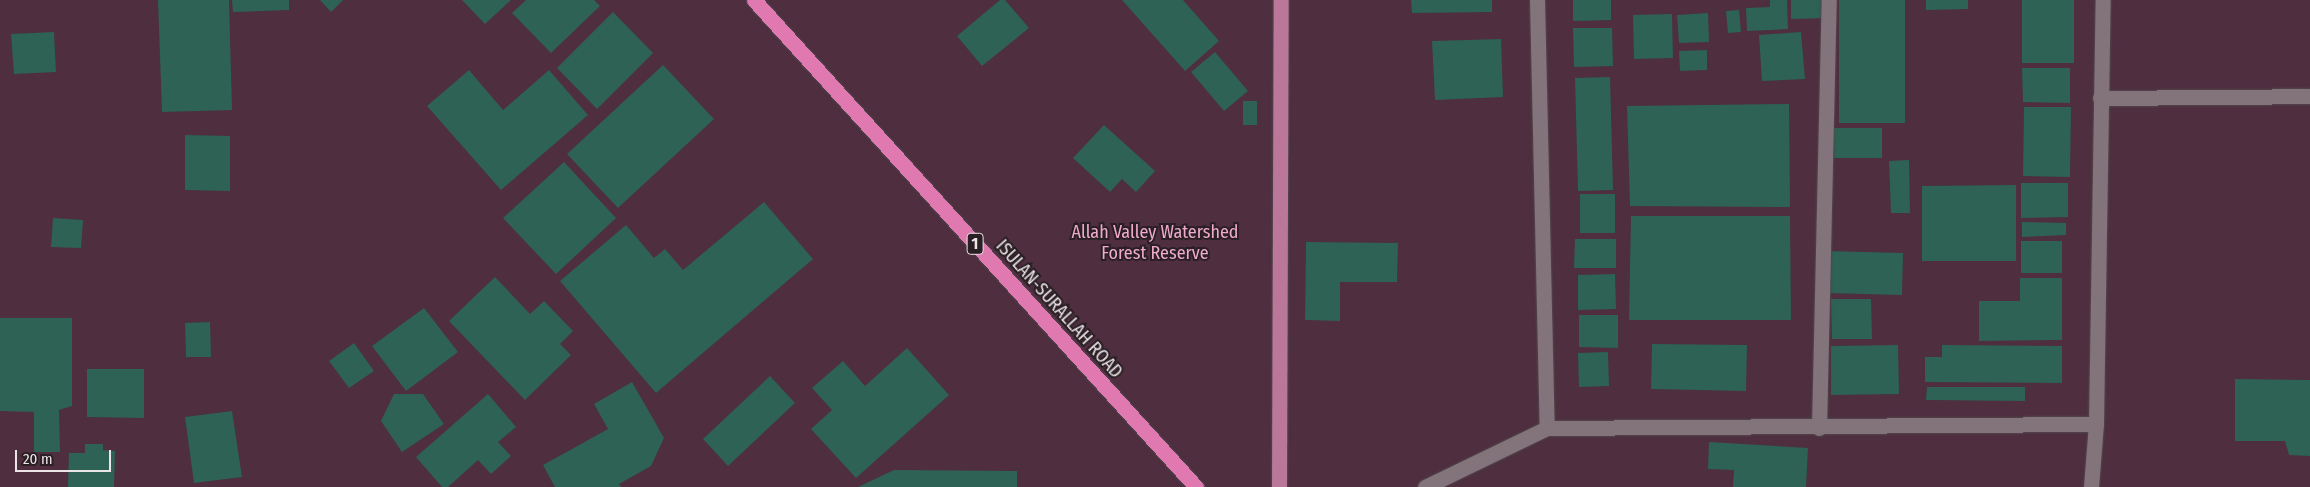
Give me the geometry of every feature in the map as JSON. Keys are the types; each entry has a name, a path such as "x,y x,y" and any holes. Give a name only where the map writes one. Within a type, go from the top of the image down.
{"highway":[{"name":"ISULAN-SURALLAH ROAD","path":"754,0 1196,487"}],"main road":[{"path":"1279,487 1281,0"}],"street":[{"path":"1537,0 1547,428"},
{"path":"1819,428 1829,0"},
{"path":"2091,487 2096,424 2103,0"},
{"path":"2100,98 2310,96"},
{"path":"1425,487 1547,428 1819,428 2096,424"}],"green space":[{"name":"Allah Valley Watershed Forest Reserve","path":"0,0 2310,0 2310,487 0,487"}],"building":[{"path":"158,0 229,0 232,110 162,112"},
{"path":"232,0 289,0 289,10 233,12"},
{"path":"320,0 343,0 331,12"},
{"path":"462,0 511,0 485,24"},
{"path":"526,0 594,0 600,6 551,53 512,13"},
{"path":"1000,0 1005,0 1029,28 982,66 957,36"},
{"path":"1122,0 1183,0 1219,41 1185,71"},
{"path":"1411,0 1492,0 1492,12 1412,13"},
{"path":"1573,0 1611,0 1611,20 1573,21"},
{"path":"1770,0 1787,0 1788,29 1747,31 1746,8 1770,7"},
{"path":"1791,0 1827,0 1828,18 1791,19"},
{"path":"1839,0 1905,0 1905,123 1839,123"},
{"path":"1926,0 1968,0 1968,9 1926,10"},
{"path":"2022,0 2074,0 2074,63 2022,63"},
{"path":"1739,10 1741,32 1728,33 1726,11"},
{"path":"613,12 653,53 597,109 557,68"},
{"path":"1708,13 1709,42 1679,43 1677,15"},
{"path":"1672,14 1673,58 1634,59 1633,15"},
{"path":"1573,28 1612,28 1613,66 1574,67"},
{"path":"54,32 56,72 14,74 11,34"},
{"path":"1801,32 1805,79 1762,81 1759,35"},
{"path":"1501,39 1503,97 1435,100 1432,41"},
{"path":"1707,50 1707,70 1680,71 1679,51"},
{"path":"1215,52 1248,91 1224,111 1191,72"},
{"path":"663,65 714,119 618,208 567,154"},
{"path":"2022,68 2070,68 2070,103 2023,102"},
{"path":"469,70 503,110 549,70 588,115 501,190 427,106"},
{"path":"1610,77 1613,190 1578,191 1575,78"},
{"path":"1243,101 1257,101 1257,125 1243,125"},
{"path":"1789,104 1790,207 1630,206 1627,106"},
{"path":"2024,107 2071,107 2070,177 2023,176"},
{"path":"1104,125 1155,171 1136,192 1122,179 1110,192 1073,158"},
{"path":"1834,128 1882,128 1882,158 1834,158"},
{"path":"185,135 230,136 230,191 185,190"},
{"path":"1909,160 1910,213 1891,213 1889,161"},
{"path":"564,162 616,218 556,274 503,218"},
{"path":"2021,183 2068,183 2068,217 2021,218"},
{"path":"2016,185 2016,261 1922,261 1922,186"},
{"path":"1580,194 1615,194 1615,233 1580,233"},
{"path":"764,202 813,259 656,393 560,281 626,225 654,258 665,249 683,270"},
{"path":"1631,216 1790,216 1791,320 1629,320"},
{"path":"53,218 83,220 81,248 51,247"},
{"path":"2022,222 2066,223 2066,235 2022,237"},
{"path":"1575,239 1616,239 1616,268 1574,268"},
{"path":"2021,241 2062,241 2062,273 2021,273"},
{"path":"1306,242 1398,243 1397,282 1340,282 1340,321 1305,320"},
{"path":"1827,251 1903,253 1902,295 1826,293"},
{"path":"1615,274 1616,309 1578,310 1578,275"},
{"path":"495,277 530,314 544,301 573,331 560,344 571,355 525,400 449,321"},
{"path":"2020,278 2062,278 2062,340 1979,341 1979,301 2020,301"},
{"path":"1831,299 1871,299 1872,339 1832,339"},
{"path":"424,308 458,352 406,391 372,346"},
{"path":"1579,315 1618,315 1618,348 1579,347"},
{"path":"0,318 72,318 72,406 59,410 60,452 34,452 34,412 0,411"},
{"path":"210,322 211,357 186,357 185,323"},
{"path":"354,343 374,371 349,388 329,361"},
{"path":"1652,344 1747,345 1746,391 1651,389"},
{"path":"1898,345 1899,394 1831,395 1831,346"},
{"path":"1942,345 2062,346 2062,383 1925,382 1925,357 1942,357"},
{"path":"907,348 949,395 856,478 811,429 832,410 812,388 843,361 865,386"},
{"path":"1608,352 1609,386 1579,387 1578,353"},
{"path":"87,369 144,369 144,418 87,417"},
{"path":"770,376 795,403 728,466 703,439"},
{"path":"2235,379 2310,380 2310,456 2289,455 2285,441 2235,441"},
{"path":"632,382 664,438 651,466 619,484 621,487 555,487 543,465 608,429 594,404"},
{"path":"1927,387 2025,387 2025,401 1926,400"},
{"path":"394,394 423,394 444,424 402,452 381,421"},
{"path":"488,394 516,427 498,442 511,456 491,474 478,460 448,487 442,487 416,457"},
{"path":"232,411 242,477 194,483 185,417"},
{"path":"1709,442 1808,448 1806,487 1733,487 1734,470 1708,469"},
{"path":"85,444 103,444 103,450 115,451 114,487 68,487 69,453 85,453"},
{"path":"894,470 1017,471 1017,487 858,487"}]}
